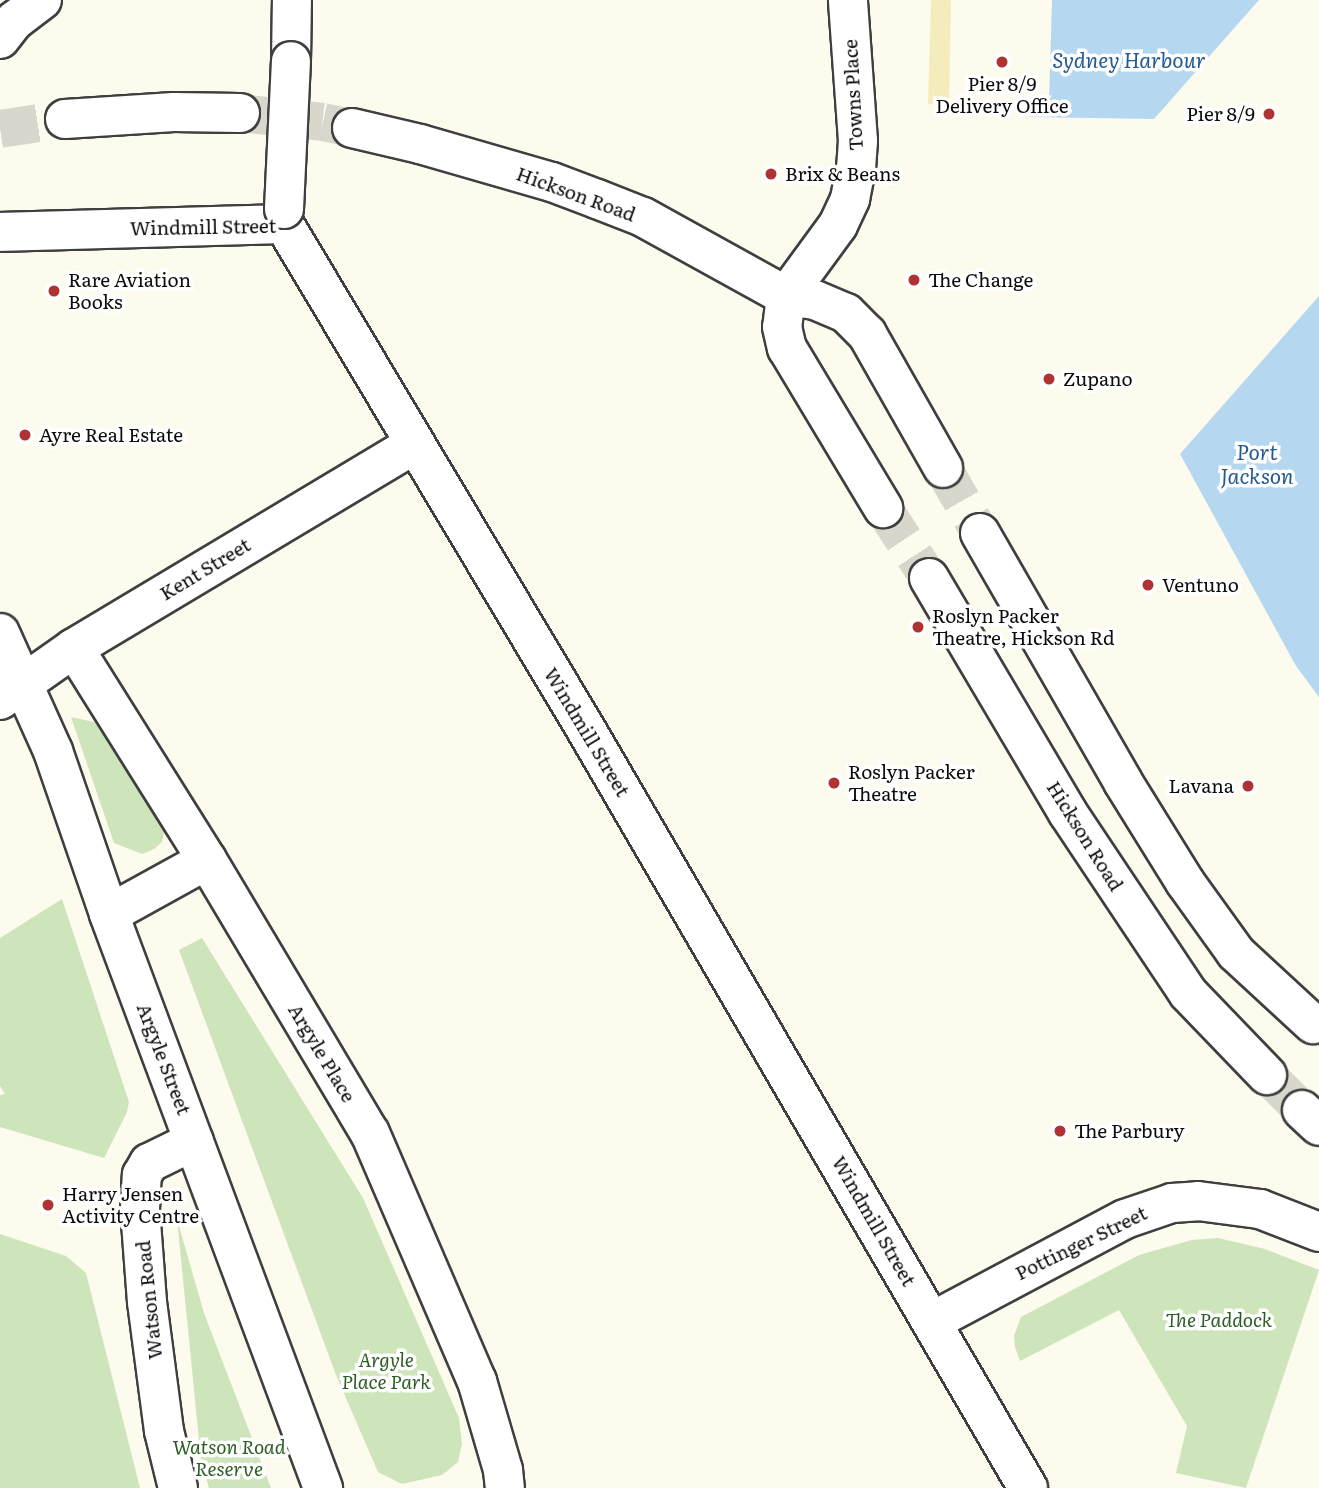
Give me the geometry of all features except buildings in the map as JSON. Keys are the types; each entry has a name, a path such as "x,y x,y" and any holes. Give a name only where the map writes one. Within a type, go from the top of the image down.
{"street":[{"path":"284,217 292,0"},
{"name":"Towns Place","path":"786,296 838,225 850,199 856,169 858,129 848,0"},
{"path":"0,39 34,2"},
{"path":"65,119 174,112 240,113"},
{"name":"Hickson Road","path":"352,128 421,144 552,183 608,204 693,243 786,296 816,300 846,313 867,334 943,468"},
{"name":"Windmill Street","path":"0,232 284,217 415,444 933,1321 1028,1488"},
{"path":"786,296 782,327 787,348 884,508"},
{"name":"Kent Street","path":"12,691 74,648 415,444"},
{"path":"980,533 1123,782 1185,882 1236,953 1313,1024"},
{"name":"Hickson Road","path":"929,578 1068,814 1181,982 1266,1075"},
{"name":"Argyle Street","path":"0,633 12,691 53,751 109,914 323,1488"},
{"name":"Argyle Place","path":"74,648 207,860 369,1133 477,1381 503,1470 505,1488"},
{"path":"109,914 207,860"},
{"name":"Watson Road","path":"178,1488 164,1432 147,1302 140,1209 142,1175 149,1163 194,1141"},
{"name":"Pottinger Street","path":"933,1321 1003,1281 1125,1219 1172,1203 1198,1200 1259,1209 1319,1232"}],"green space":[{"path":"71,717 103,724 164,832 162,842 154,849 142,854 114,843"},
{"path":"62,899 129,1102 127,1112 104,1158 0,1127 0,1095 5,1094 0,1086 0,938"},
{"name":"Argyle Place Park","path":"202,938 363,1198 459,1418 462,1444 458,1462 442,1475 402,1484 378,1472 336,1375 179,950"},
{"name":"Watson Road Reserve","path":"177,1219 204,1313 271,1488 209,1488 201,1460"},
{"path":"0,1234 66,1256 86,1273 140,1488 0,1488"},
{"name":"The Paddock","path":"1218,1238 1265,1249 1319,1270 1246,1488 1176,1473 1187,1426 1119,1310 1020,1361 1015,1347 1014,1336 1021,1317 1139,1255 1192,1240"}],"sand":[{"path":"931,0 951,0 949,104 928,104"}],"water":[{"name":"Sydney Harbour","path":"1052,0 1259,0 1154,119 1029,117 1029,102 1049,102"},
{"name":"Port Jackson","path":"1319,296 1319,697 1296,666 1180,454"}],"tunnel":[{"path":"240,113 352,128"},
{"path":"0,129 65,119"},
{"path":"943,468 980,533"},
{"path":"883,508 929,578"},
{"path":"1267,1075 1302,1110"}],"place":[{"name":"Pier 8/9 Delivery Office","path":"1002,62"},
{"name":"Pier 8/9","path":"1269,114"},
{"name":"Brix & Beans","path":"771,174"},
{"name":"The Change","path":"914,280"},
{"name":"Rare Aviation Books","path":"54,291"},
{"name":"Zupano","path":"1049,379"},
{"name":"Ayre Real Estate","path":"25,435"},
{"name":"Ventuno","path":"1148,585"},
{"name":"Roslyn Packer Theatre, Hickson Rd","path":"918,627"},
{"name":"Roslyn Packer Theatre","path":"834,783"},
{"name":"Lavana","path":"1248,786"},
{"name":"The Parbury","path":"1060,1131"},
{"name":"Harry Jensen Activity Centre","path":"48,1205"}]}
